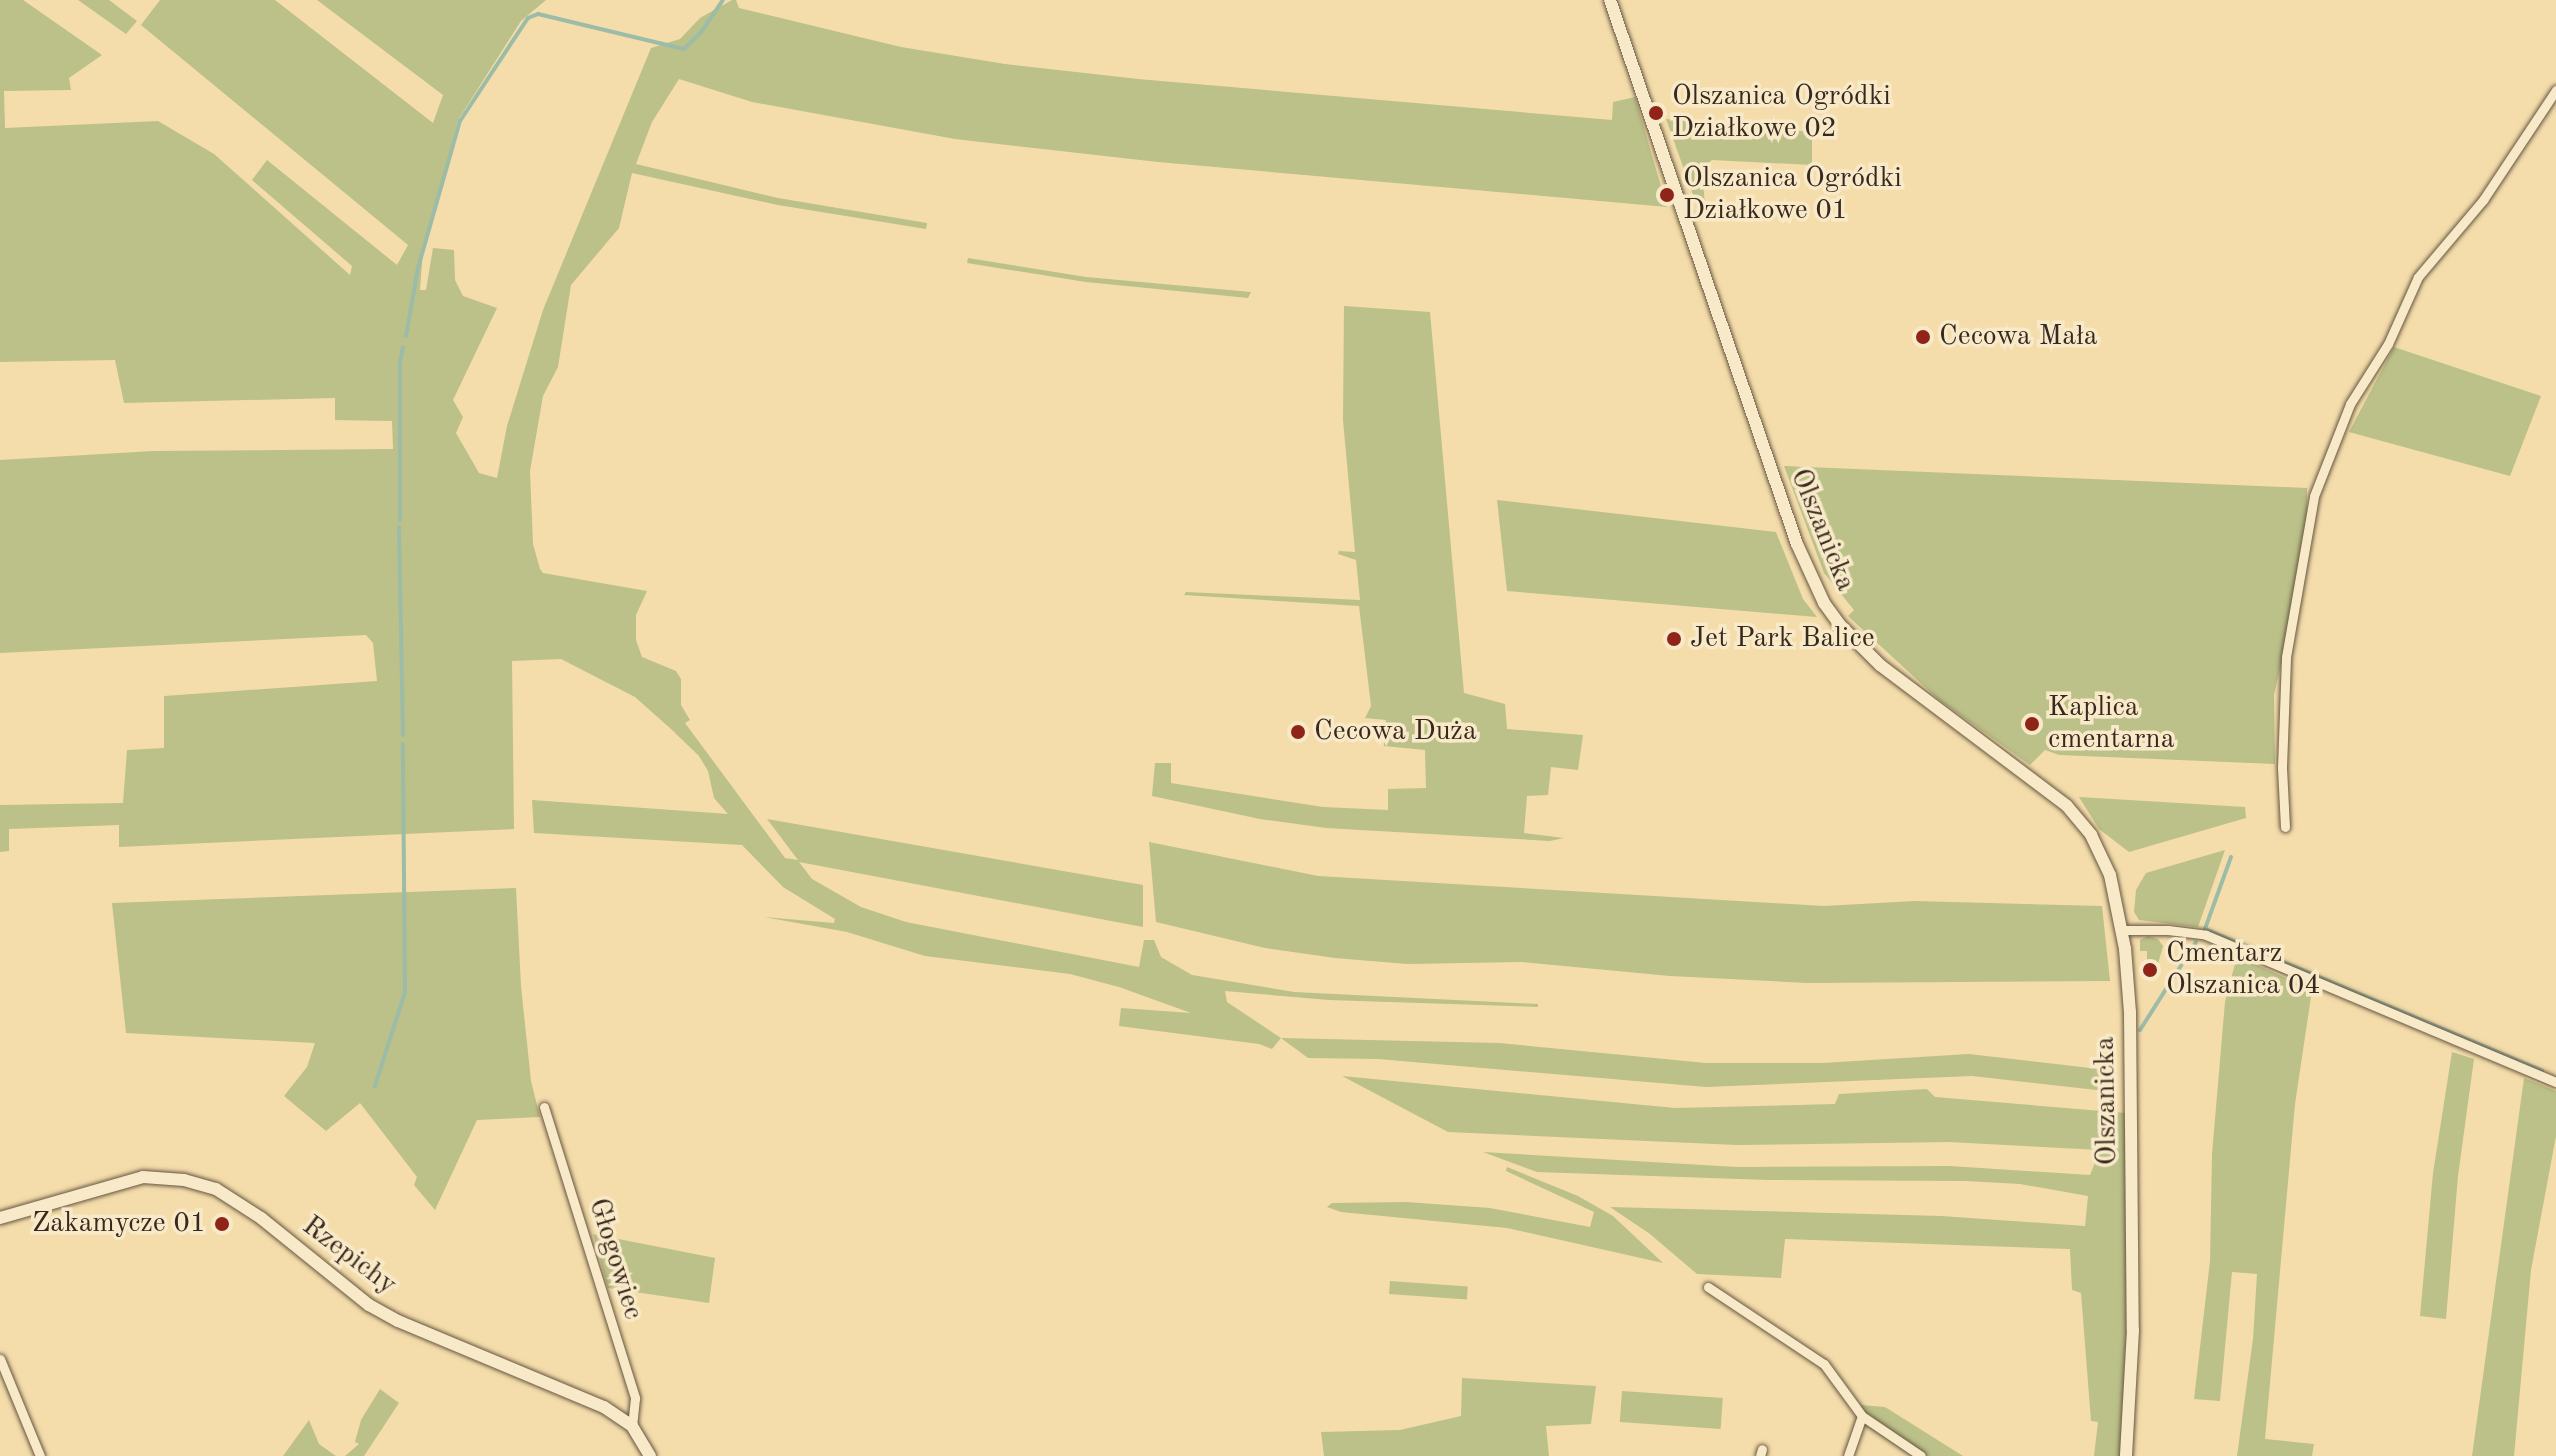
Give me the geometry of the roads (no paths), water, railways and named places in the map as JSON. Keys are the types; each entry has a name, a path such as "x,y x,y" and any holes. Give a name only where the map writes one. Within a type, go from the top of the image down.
{"street":[{"name":"Olszanicka","path":"1610,0 1797,544 1816,589 1840,625 1880,665 2031,775 2076,815 2104,861 2122,930 2129,988 2133,1330 2126,1456"},
{"path":"2285,827 2282,767 2286,657 2314,496 2350,404 2388,344 2418,277 2483,200 2556,90"},
{"path":"2122,930 2168,930 2206,935 2556,1082"},
{"name":"Głogowiec","path":"544,1107 633,1390 636,1406 632,1426"},
{"name":"Rzepichy","path":"0,1218 143,1177 184,1180 216,1189 261,1218 359,1298 398,1321 604,1407 632,1426 650,1456"},
{"path":"1708,1287 1824,1364 1862,1416 1921,1456"},
{"path":"0,1359 40,1456"},
{"path":"1848,1456 1862,1416"}],"waterway":[{"path":"406,336 418,268 460,121 528,18 538,14 684,49 702,31 723,0"},
{"path":"400,520 400,362 403,347"},
{"path":"399,527 403,735"},
{"path":"375,1086 405,992 403,744"},
{"path":"2231,857 2205,929 2542,1071"},
{"path":"2140,1030 2196,942"}],"place":[{"name":"Olszanica Ogródki Działkowe 02","path":"1656,113"},
{"name":"Olszanica Ogródki Działkowe 01","path":"1667,195"},
{"name":"Cecowa Mała","path":"1923,337"},
{"name":"Jet Park Balice","path":"1674,639"},
{"name":"Kaplica cmentarna","path":"2032,724"},
{"name":"Cecowa Duża","path":"1298,732"},
{"name":"Cmentarz Olszanica 04","path":"2150,970"},
{"name":"Zakamycze 01","path":"222,1224"}]}
